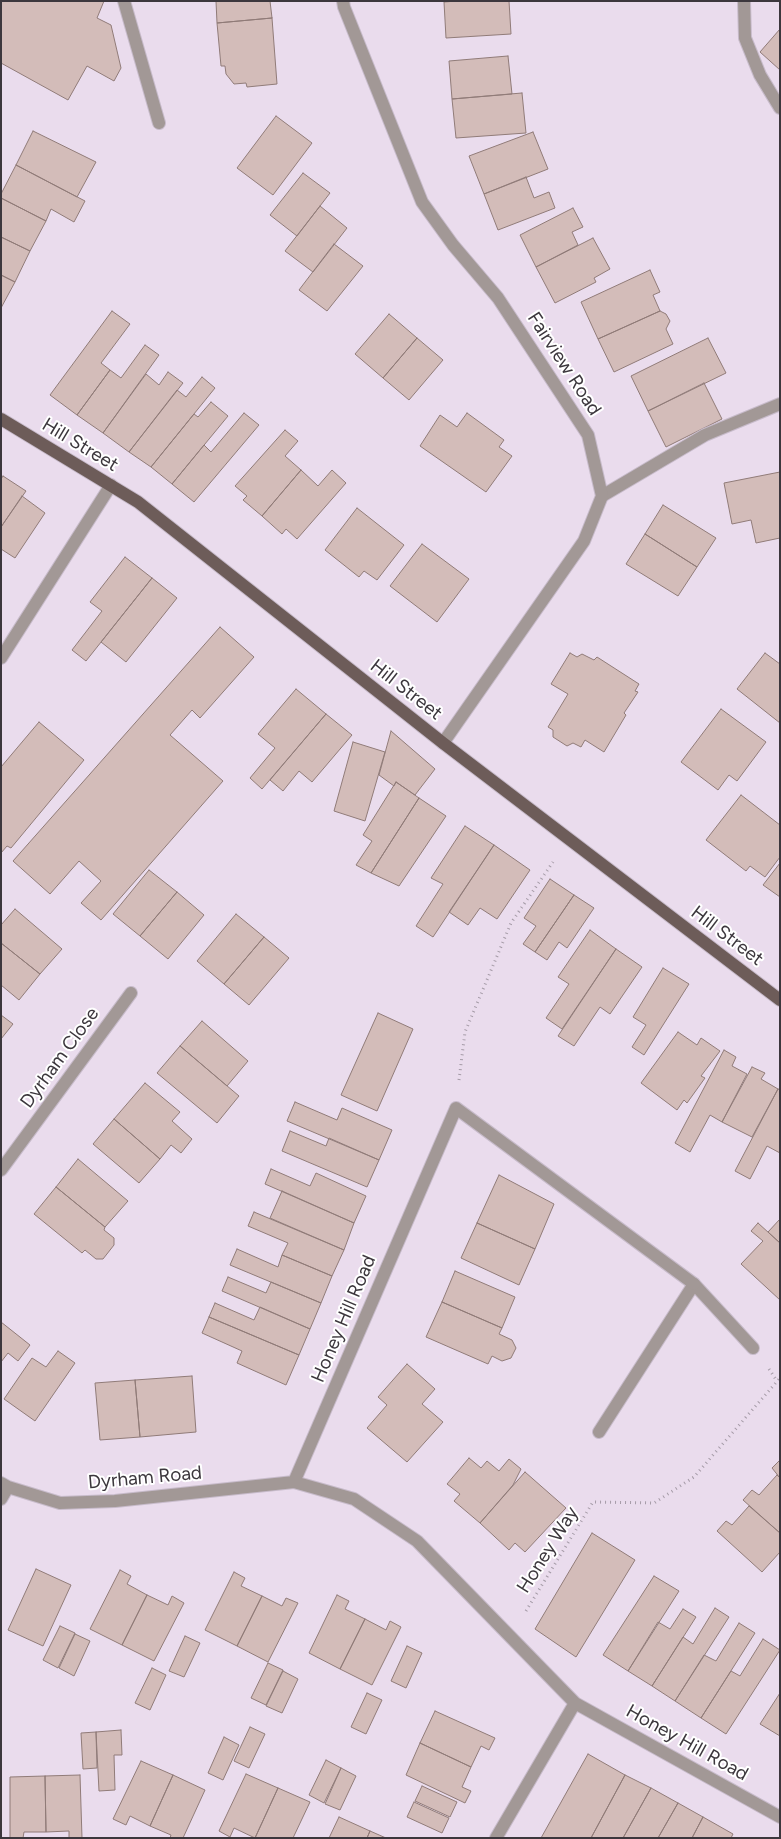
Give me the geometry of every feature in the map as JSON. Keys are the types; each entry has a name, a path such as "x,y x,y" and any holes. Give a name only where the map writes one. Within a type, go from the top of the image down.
{"main road":[{"name":"Hill Street","path":"1,420 138,502 443,743 780,1000"}],"street":[{"path":"124,1 159,123"},
{"name":"Fairview Road","path":"343,1 422,202 453,245 498,298 588,435 602,496"},
{"path":"744,1 746,38 760,75 780,108"},
{"path":"443,743 584,541 602,496 705,435 780,404"},
{"path":"1,658 111,485"},
{"name":"Dyrham Close","path":"1,1170 131,993"},
{"path":"456,1108 694,1284 753,1348"},
{"name":"Honey Hill Road","path":"456,1108 294,1482 354,1499 418,1541 575,1703 780,1817"},
{"path":"600,1432 694,1284"},
{"name":"Dyrham Road","path":"4,1485 60,1503 114,1501 294,1482"},
{"path":"1,1500 4,1485"},
{"path":"496,1838 575,1703"}],"path":[{"path":"456,1108 466,1032 507,932 511,923 568,839"},
{"name":"Honey Way","path":"509,1637 593,1502 654,1503 694,1477 780,1378"}],"building":[{"path":"1,1 104,1 97,18 111,25 121,68 114,81 87,66 68,100 1,63"},
{"path":"216,1 270,1 272,18 217,23"},
{"path":"509,1 511,34 446,38 444,2"},
{"path":"272,18 277,84 247,87 246,83 234,84 226,74 225,66 221,66 217,23"},
{"path":"780,29 780,70 760,52"},
{"path":"508,56 512,94 452,99 449,61"},
{"path":"522,93 526,133 456,138 452,99"},
{"path":"276,116 312,143 273,195 237,168"},
{"path":"33,131 96,162 77,197 16,165"},
{"path":"533,132 548,169 484,194 469,156"},
{"path":"16,165 85,201 74,222 51,209 46,221 1,198 1,194"},
{"path":"303,173 330,193 297,236 270,215"},
{"path":"526,177 534,198 549,192 555,208 498,230 484,194"},
{"path":"1,198 46,221 30,251 1,237"},
{"path":"320,206 347,228 313,272 285,251"},
{"path":"573,208 583,227 572,232 578,245 536,267 520,235"},
{"path":"1,237 30,251 15,282 1,275"},
{"path":"593,238 610,269 594,278 596,282 555,303 536,267"},
{"path":"334,244 363,266 327,311 299,290"},
{"path":"650,270 660,292 653,295 660,311 598,339 581,302"},
{"path":"1,275 15,282 1,308"},
{"path":"112,311 130,324 101,363 110,370 77,415 50,395"},
{"path":"660,311 666,314 670,321 666,329 673,344 614,372 598,339"},
{"path":"389,314 417,338 383,378 355,354"},
{"path":"417,338 443,360 409,400 383,378"},
{"path":"708,338 726,373 648,411 631,376"},
{"path":"145,345 159,355 103,433 77,415 110,370 121,378"},
{"path":"168,372 183,383 129,452 103,433 146,374 159,385"},
{"path":"202,377 215,388 151,467 129,452 177,390 186,397"},
{"path":"704,383 722,419 666,447 648,411"},
{"path":"211,402 228,416 172,484 151,467 194,414 198,417"},
{"path":"244,413 259,425 194,502 172,484 204,445 211,452"},
{"path":"467,413 504,440 499,447 512,456 486,492 420,446 440,415 457,427"},
{"path":"285,430 298,441 285,456 301,470 262,516 243,500 247,496 235,486"},
{"path":"301,470 318,486 332,470 346,483 297,539 286,529 282,534 262,516"},
{"path":"780,472 780,538 756,543 751,520 732,524 724,483"},
{"path":"3,476 26,491 1,527 1,479"},
{"path":"22,496 45,513 15,558 1,549 1,527"},
{"path":"663,505 716,538 697,567 645,534"},
{"path":"357,508 404,545 377,580 364,571 359,577 325,550"},
{"path":"645,534 697,567 678,596 626,564"},
{"path":"422,544 469,579 437,622 390,586"},
{"path":"125,557 152,578 86,661 72,650 102,611 90,602"},
{"path":"152,578 177,598 126,662 101,642"},
{"path":"220,627 254,657 200,718 192,710 170,735 223,781 101,920 81,903 101,881 79,861 50,894 13,861"},
{"path":"570,653 577,657 582,654 594,660 597,657 639,684 635,691 638,692 624,713 626,715 604,752 585,740 581,747 573,743 567,746 553,737 553,730 548,727 568,694 551,684"},
{"path":"765,653 780,664 780,723 737,689"},
{"path":"296,689 326,714 262,789 250,778 275,748 258,734"},
{"path":"721,709 766,742 737,781 729,775 718,790 681,762"},
{"path":"326,714 352,735 312,782 299,771 283,791 270,780"},
{"path":"39,722 84,760 11,848 7,846 1,853 1,767"},
{"path":"391,731 435,769 415,795 396,782 394,786 379,775"},
{"path":"353,742 385,752 365,821 334,811"},
{"path":"396,782 419,798 371,873 356,865 372,841 363,835"},
{"path":"741,795 780,825 780,857 765,877 750,866 746,871 706,840"},
{"path":"419,798 446,816 399,886 371,873"},
{"path":"465,826 494,845 433,937 416,926 443,884 431,878"},
{"path":"494,845 530,870 497,919 480,908 468,925 449,912"},
{"path":"780,863 780,897 763,885"},
{"path":"149,870 177,892 140,936 113,914"},
{"path":"550,879 574,895 535,952 523,944 536,926 524,918"},
{"path":"177,892 204,915 168,959 140,936"},
{"path":"574,895 594,908 567,948 559,942 547,960 535,952"},
{"path":"15,909 62,949 40,974 1,943 1,925"},
{"path":"236,914 264,937 224,984 197,961"},
{"path":"590,930 616,949 562,1029 546,1018 569,984 558,977"},
{"path":"264,937 289,958 249,1005 224,984"},
{"path":"1,943 40,974 19,1000 1,985"},
{"path":"616,949 642,967 610,1014 600,1007 574,1046 558,1036"},
{"path":"663,968 689,984 644,1055 632,1047 646,1025 633,1017"},
{"path":"378,1013 413,1029 377,1111 341,1095"},
{"path":"1,1015 13,1024 1,1039"},
{"path":"202,1021 248,1061 227,1086 180,1046"},
{"path":"678,1032 697,1045 701,1038 720,1051 701,1076 705,1078 687,1103 684,1100 677,1110 641,1083"},
{"path":"180,1046 239,1096 217,1123 157,1073"},
{"path":"724,1050 736,1057 732,1066 747,1074 722,1122 710,1115 690,1152 675,1143"},
{"path":"752,1067 765,1073 761,1079 778,1089 752,1137 722,1122"},
{"path":"145,1083 180,1112 172,1121 192,1139 181,1153 171,1145 160,1159 114,1119"},
{"path":"778,1089 780,1090 780,1153 767,1146 750,1179 735,1171"},
{"path":"295,1102 337,1120 342,1108 392,1130 379,1160 287,1121"},
{"path":"114,1119 160,1159 139,1183 93,1144"},
{"path":"290,1131 326,1146 329,1138 379,1160 367,1187 282,1151"},
{"path":"78,1159 128,1201 105,1227 56,1187"},
{"path":"271,1169 310,1186 316,1173 366,1196 354,1223 265,1184"},
{"path":"499,1175 554,1204 535,1249 477,1223"},
{"path":"56,1187 105,1227 104,1230 114,1238 114,1245 103,1259 96,1259 85,1250 82,1253 34,1214"},
{"path":"282,1191 354,1223 344,1250 270,1218"},
{"path":"254,1212 344,1250 332,1276 282,1255 288,1243 248,1226"},
{"path":"780,1219 780,1243 768,1232"},
{"path":"477,1223 535,1249 519,1285 461,1258"},
{"path":"758,1223 780,1243 780,1300 741,1264 763,1241 751,1231"},
{"path":"237,1249 278,1267 282,1255 332,1276 321,1303 230,1265"},
{"path":"455,1271 515,1297 502,1328 442,1302"},
{"path":"228,1277 266,1293 271,1282 321,1303 310,1329 222,1291"},
{"path":"442,1302 502,1328 499,1334 512,1340 516,1348 511,1358 502,1361 492,1356 488,1364 426,1337"},
{"path":"215,1303 254,1320 260,1307 310,1329 299,1355 209,1317"},
{"path":"209,1317 299,1355 286,1385 237,1363 242,1351 202,1333"},
{"path":"1,1322 30,1345 18,1361 8,1353 1,1362"},
{"path":"58,1351 75,1363 35,1421 4,1399 32,1358 46,1367"},
{"path":"407,1364 435,1389 422,1404 443,1422 407,1462 367,1428 387,1405 378,1397"},
{"path":"192,1376 196,1432 140,1437 135,1380"},
{"path":"135,1380 140,1437 100,1440 95,1383"},
{"path":"469,1458 481,1468 487,1461 499,1471 509,1459 521,1469 513,1485 480,1523 454,1501 460,1494 447,1484"},
{"path":"780,1460 780,1478 772,1468"},
{"path":"525,1472 566,1508 525,1552 515,1543 509,1550 480,1523"},
{"path":"777,1475 780,1478 780,1533 743,1500 752,1490 759,1495"},
{"path":"749,1506 780,1533 780,1552 762,1572 717,1531 726,1521 732,1525"},
{"path":"592,1533 635,1560 576,1657 535,1629"},
{"path":"36,1569 71,1585 43,1646 8,1630"},
{"path":"120,1570 131,1576 127,1584 147,1595 122,1645 90,1629"},
{"path":"234,1572 245,1578 241,1586 262,1596 237,1646 205,1630"},
{"path":"654,1576 679,1591 628,1671 603,1655"},
{"path":"147,1595 168,1605 172,1596 184,1603 154,1661 122,1645"},
{"path":"337,1595 349,1601 345,1609 365,1619 340,1669 309,1653"},
{"path":"262,1596 282,1606 286,1598 298,1603 268,1662 237,1646"},
{"path":"715,1608 729,1617 675,1701 652,1686 683,1637 693,1644"},
{"path":"683,1609 696,1617 652,1686 628,1671 658,1622 670,1629"},
{"path":"365,1619 386,1630 390,1621 401,1627 372,1685 340,1669"},
{"path":"739,1623 755,1633 701,1718 675,1701 704,1655 716,1661"},
{"path":"60,1626 75,1633 58,1668 43,1660"},
{"path":"75,1634 90,1641 74,1676 59,1668"},
{"path":"185,1636 200,1643 184,1677 169,1671"},
{"path":"763,1639 780,1650 726,1734 701,1718 731,1671 740,1676"},
{"path":"407,1646 422,1653 406,1688 391,1681"},
{"path":"268,1663 283,1670 266,1705 251,1698"},
{"path":"152,1668 166,1675 150,1710 135,1703"},
{"path":"283,1671 298,1679 282,1713 266,1706"},
{"path":"367,1693 382,1700 366,1734 351,1727"},
{"path":"780,1693 780,1736 760,1724"},
{"path":"435,1711 495,1738 489,1750 481,1746 471,1767 420,1743"},
{"path":"250,1727 265,1734 249,1768 234,1761"},
{"path":"121,1730 122,1755 114,1755 115,1790 99,1791 96,1732"},
{"path":"96,1732 97,1768 83,1769 81,1733"},
{"path":"224,1737 239,1745 223,1780 208,1773"},
{"path":"420,1743 471,1767 462,1787 471,1791 465,1803 406,1775"},
{"path":"588,1754 625,1775 591,1838 541,1838"},
{"path":"326,1760 341,1768 324,1803 309,1795"},
{"path":"141,1761 173,1775 150,1826 130,1816 126,1825 113,1819"},
{"path":"341,1768 356,1776 340,1810 325,1804"},
{"path":"246,1774 278,1788 255,1838 234,1828 230,1837 219,1831"},
{"path":"80,1775 82,1838 69,1838 69,1831 46,1832 45,1776"},
{"path":"173,1775 205,1790 183,1838 170,1838 171,1835 150,1826"},
{"path":"625,1775 651,1788 623,1838 591,1838"},
{"path":"45,1776 46,1832 24,1832 23,1838 10,1838 10,1777"},
{"path":"422,1786 457,1802 450,1817 415,1801"},
{"path":"278,1788 310,1802 293,1838 255,1838"},
{"path":"651,1788 678,1803 658,1838 623,1838"},
{"path":"414,1802 449,1818 442,1833 407,1817"},
{"path":"678,1803 703,1817 692,1838 658,1838"},
{"path":"339,1817 370,1831 367,1838 329,1838"},
{"path":"703,1817 733,1834 731,1838 692,1838"},
{"path":"370,1831 386,1838 367,1838"}]}
